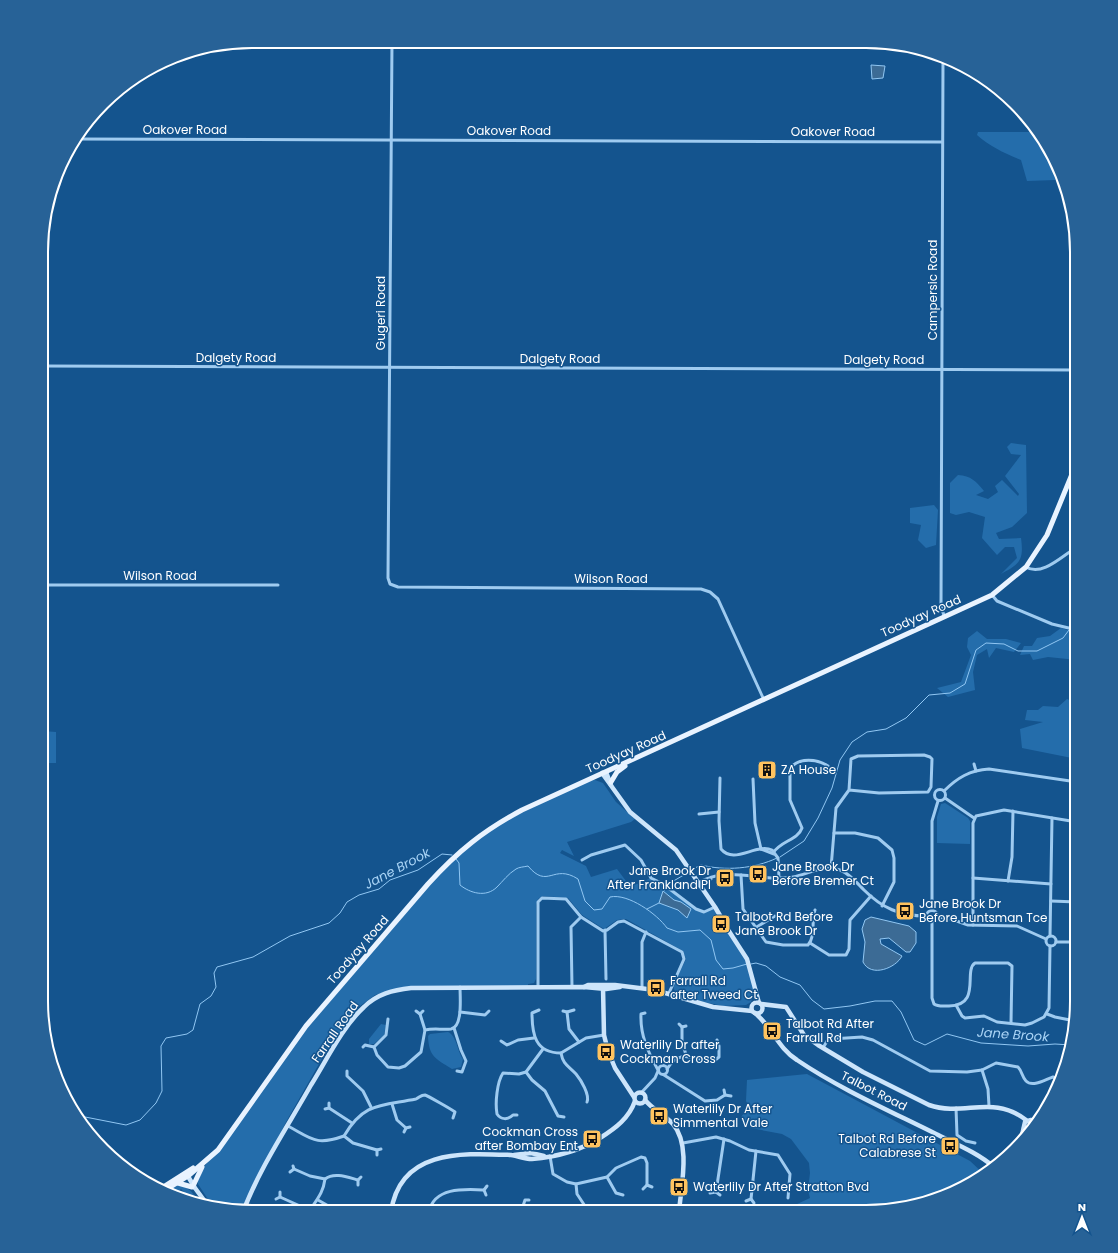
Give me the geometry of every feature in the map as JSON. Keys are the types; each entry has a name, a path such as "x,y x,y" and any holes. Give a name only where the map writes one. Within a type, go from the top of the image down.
{"main road":[{"name":"Toodyay Road","path":"170,1187 203,1164 218,1150 306,1026 446,864 474,839 509,817 604,772 640,757 992,594 1026,567 1047,535 1070,479"},
{"path":"611,784 617,772 640,757"},
{"path":"604,772 630,812 670,844 687,866 725,924 749,964 760,1003 757,1011"},
{"name":"Farrall Road","path":"246,1205 288,1126 334,1048 364,1007 378,996 399,989 460,987 620,987 642,988 668,993 713,1007 738,1008 757,1011"},
{"path":"604,987 604,1035 608,1051 615,1068 629,1088 674,1125 683,1143 684,1155 680,1205"},
{"path":"756,987 753,1004 757,1011"},
{"name":"Farrall Road","path":"738,1008 760,1003 786,1007 804,1034 823,1048 863,1072 929,1105 940,1108 1000,1107 1014,1111 1021,1116 1026,1126"},
{"path":"757,1011 773,1005"},
{"name":"Talbot Road","path":"757,1011 783,1048 802,1064 969,1151 987,1163"},
{"path":"393,1205 395,1194 402,1182 416,1167 430,1160 456,1155 513,1156 530,1159 572,1152 584,1148 618,1126 640,1097"},
{"name":"Toodyay Road","path":"166,1186 186,1176 230,1133"},
{"path":"193,1187 203,1164"},
{"path":"186,1176 202,1199"},
{"path":"178,1182 193,1187"}],"street":[{"name":"Gugeri Road","path":"390,584 388,581 392,48"},
{"name":"Campersic Road","path":"943,64 941,605 944,616"},
{"name":"Oakover Road","path":"82,139 942,142"},
{"name":"Dalgety Road","path":"48,366 1070,370"},
{"path":"1026,567 1031,570 1040,570 1070,552"},
{"name":"Wilson Road","path":"390,584 398,587 701,589 710,592 718,599 764,700"},
{"name":"Wilson Road","path":"48,585 278,585"},
{"path":"992,594 997,601 1052,624 1070,628"},
{"path":"831,868 836,808 849,790 850,761 854,757 924,755 930,757 932,760 932,787 928,792 879,793 849,790"},
{"path":"774,852 779,846 799,834 802,828 790,800 790,768 793,765 812,759 828,766"},
{"path":"974,764 976,771"},
{"path":"932,910 932,822 938,801 935,797 936,792 940,790 944,791 962,776 976,771 995,769 1070,781"},
{"path":"720,778 719,812 720,846 722,851 735,855 768,848 777,855 779,861 779,878"},
{"path":"753,779 755,827 761,849"},
{"path":"944,791 945,798 974,818"},
{"path":"938,801 942,801 945,798"},
{"path":"973,925 974,818 978,814 995,810 1013,811 1070,821"},
{"path":"1008,881 1012,857 1013,811"},
{"path":"699,814 719,812"},
{"path":"1050,936 1052,818"},
{"path":"834,833 855,833 878,838 892,850 894,858 894,882 882,906"},
{"path":"582,860 591,855 625,845 642,862 649,876 667,887 699,911 704,912 714,907"},
{"path":"698,884 714,877 741,875 779,878 799,876 819,869 831,868 842,871 851,876 882,906 898,913 926,916 927,919 932,922"},
{"path":"741,875 742,906 762,939 768,943 798,946 805,946 810,943"},
{"path":"973,878 1051,884"},
{"path":"810,943 829,955 846,955 849,949 850,920 870,896"},
{"path":"538,987 539,901 544,897 564,898 580,916 602,930 605,930 622,920 682,952 684,955 668,993"},
{"path":"1051,901 1070,902"},
{"path":"810,943 815,910"},
{"path":"926,916 927,913 932,910"},
{"path":"932,910 937,913 937,917"},
{"path":"572,987 572,927 580,916"},
{"path":"755,928 776,916"},
{"path":"937,917 973,925 1017,926 1046,939"},
{"path":"932,922 936,920 937,917"},
{"path":"932,922 932,998 934,1004 940,1006 956,1005 966,998 970,991 972,965 1008,963 1012,966 1011,1023"},
{"path":"605,930 606,979"},
{"path":"642,988 642,942 646,932"},
{"path":"1046,939 1050,936"},
{"path":"1050,936 1054,937 1056,942"},
{"path":"956,1005 962,1016 965,1018 984,1016 995,1022 1030,1024 1047,1014 1049,1008 1050,946 1046,944 1046,939"},
{"path":"1050,946 1056,942 1070,942"},
{"path":"457,1071 463,1074 466,1061 454,1028 460,1012 460,987"},
{"path":"527,1011 532,1013 539,1010"},
{"path":"574,1010 565,1012 569,1029 579,1042"},
{"path":"374,1047 377,1056 388,1068 399,1068 405,1066 421,1052 425,1030 422,1013 416,1011"},
{"path":"460,1012 485,1015 489,1011"},
{"path":"638,1011 641,1014 642,1030 648,1052 655,1065 659,1069 665,1070"},
{"path":"532,1013 534,1038 543,1049 554,1053 568,1051 586,1038 604,1035"},
{"path":"641,1014 646,1013"},
{"path":"1047,1014 1069,1020"},
{"path":"374,1047 386,1035 388,1029 385,1021"},
{"path":"679,1024 682,1028 682,1041 686,1055"},
{"path":"682,1028 686,1026"},
{"path":"425,1030 454,1028"},
{"path":"823,1048 827,1041 831,1039 865,1037 930,1071 964,1072 982,1070 994,1064 1013,1065 1020,1069 1026,1081 1030,1083 1041,1083 1055,1078"},
{"path":"501,1041 507,1046 518,1040 534,1038"},
{"path":"640,1097 655,1078 676,1060 686,1055 714,1061 719,1057 719,1046 717,1040"},
{"path":"719,1046 723,1043"},
{"path":"365,1044 374,1047"},
{"path":"517,1115 504,1119 497,1114 498,1082 503,1073 519,1074 526,1072 543,1049"},
{"path":"561,1053 564,1065 577,1076 589,1098 593,1100"},
{"path":"659,1069 665,1070"},
{"path":"655,1078 659,1069"},
{"path":"665,1070 669,1077 705,1101 717,1100 725,1095 731,1096"},
{"path":"982,1070 988,1089 989,1106"},
{"path":"347,1071 347,1076 363,1091 371,1107"},
{"path":"526,1072 532,1080 545,1091 557,1118 564,1117"},
{"path":"342,1078 347,1076"},
{"path":"724,1090 725,1095"},
{"path":"344,1136 352,1123 371,1107 416,1100 422,1095 428,1095 455,1112 459,1112"},
{"path":"587,1102 589,1098"},
{"path":"329,1103 329,1108"},
{"path":"392,1104 397,1120 406,1128"},
{"path":"325,1109 329,1108 352,1123"},
{"path":"956,1108 957,1135 966,1141 975,1143"},
{"path":"453,1118 455,1112"},
{"path":"288,1126 315,1141 344,1136 353,1143 379,1150 377,1155"},
{"path":"404,1132 406,1128 410,1127"},
{"path":"683,1143 710,1137 724,1139 756,1151 773,1153 781,1158 790,1174 788,1198"},
{"path":"716,1192 724,1139"},
{"path":"751,1200 756,1151"},
{"path":"548,1156 553,1174 567,1182 576,1184 607,1176 616,1168 641,1157 645,1158 647,1163 647,1185 643,1189"},
{"path":"290,1172 294,1167 310,1176 325,1179 331,1176 337,1176 358,1180"},
{"path":"607,1176 616,1193 623,1195"},
{"path":"358,1185 358,1180 361,1177"},
{"path":"314,1205 322,1193 325,1179"},
{"path":"576,1184 577,1194 583,1205"},
{"path":"647,1185 652,1187"},
{"path":"484,1190 487,1186"},
{"path":"484,1190 486,1195"},
{"path":"432,1205 434,1200 445,1192 484,1190"},
{"path":"280,1192 280,1197"},
{"path":"710,1193 716,1192 720,1195"},
{"path":"614,1198 616,1193"},
{"path":"522,1196 527,1200 524,1205"},
{"path":"276,1199 280,1197"},
{"path":"280,1197 297,1205"},
{"path":"318,1200 327,1205"},
{"path":"746,1201 751,1200"},
{"path":"751,1200 754,1203"}],"shaded area":[{"path":"871,65 885,66 883,78 872,79"},
{"path":"978,132 1031,132 1043,150 1054,174 1055,180 1027,181 1021,160 992,146 977,135"},
{"path":"1011,443 1026,445 1027,513 1012,527 996,533 999,539 1021,538 1022,545 1022,552 1019,560 1013,567 1001,574 1017,558 1014,547 1005,547 997,555 982,538 985,517 969,512 956,515 950,513 950,483 958,475 970,478 984,491 976,495 988,499 998,492 995,486 1002,480 1018,496 1019,494 1005,476 1021,455 1011,454 1007,447"},
{"path":"934,505 938,510 936,545 926,548 918,540 921,525 910,523 910,508"},
{"path":"1061,628 1070,631 1070,659 1048,657 1033,660 1030,654 1020,655 1024,646 1032,646 1037,638 1050,636"},
{"path":"977,631 987,639 1006,639 1021,643 1014,652 996,648 989,658 987,649 977,655 973,672 975,690 948,697 937,688 961,682 971,655 967,647 968,638"},
{"path":"1067,699 1070,700 1070,758 1022,748 1020,729 1043,722 1025,720 1027,710 1038,710 1043,706 1058,707"},
{"path":"48,731 56,732 56,763 48,763"},
{"path":"595,780 603,783 616,802 635,819 631,822 567,842 574,856 562,850 560,853 586,866 591,877 617,869 626,881 637,884 651,878 701,912 713,908 742,949 756,987 751,1002 746,1005 723,1006 703,1002 675,992 673,986 686,959 683,951 626,919 617,920 604,929 582,915 568,898 543,896 538,899 536,905 536,979 534,983 528,984 528,986 391,990 375,995 360,1006 324,1055 286,1122 244,1205 208,1200 198,1184 198,1180 204,1167 280,1061 428,884 487,830 586,781"},
{"path":"945,803 968,818 970,821 970,844 937,843 937,817 941,804"},
{"path":"663,891 674,900 681,902 691,909 687,918 678,910 659,903"},
{"path":"871,917 909,926 916,932 916,943 910,952 906,952 889,938 880,939 881,944 902,956 894,964 883,970 872,970 863,962 865,942 862,929 865,920"},
{"path":"381,1024 386,1025 384,1035 374,1044 369,1044 369,1039"},
{"path":"448,1032 455,1040 463,1059 461,1067 452,1069 437,1059 430,1048 428,1036 430,1034"},
{"path":"807,1074 970,1161 980,1170 968,1178 944,1189 919,1198 905,1201 879,1205 795,1205 810,1198 808,1190 810,1173 809,1163 791,1139 782,1134 751,1128 741,1117 749,1107 746,1101 747,1080"},
{"path":"178,1184 187,1188 195,1197 185,1193 181,1189 179,1191 172,1188"}],"waterway":[{"path":"780,857 804,841 818,818 832,788 840,760 852,742 867,732 886,729 906,718 929,695 950,693 965,684 976,650 986,643 1004,644 1018,651 1037,651 1063,638 1069,630"},
{"name":"Jane Brook","path":"84,1117 126,1125 140,1120 156,1103 162,1091 161,1046 166,1038 187,1034 193,1030 200,1004 211,996 216,987 214,973 217,967 253,957 290,936 329,923 340,913 347,902 359,895 379,889 390,880 418,870 442,854 452,855"},
{"path":"691,870 701,865 720,868 749,867 777,858"},
{"name":"Jane Brook","path":"456,859 459,863 460,885 473,892 483,893 493,890 510,873 517,868 522,867 528,866 535,873 541,876 556,874 569,875 578,879 585,901 594,910 602,909 610,897 625,898 642,906 662,922 667,928 678,932 700,930 711,940 716,960 723,969 747,964"},
{"path":"664,891 670,883 689,872"},
{"path":"647,909 659,903"},
{"name":"Jane Brook","path":"751,964 756,963 766,966 780,977 800,985 812,1000 824,1009 875,1001 892,1001 901,1012 914,1040 925,1045 947,1034 981,1043 1028,1046 1065,1045"}],"place":[{"name":"ZA House","path":"767,770"},
{"name":"Jane Brook Dr Before Bremer Ct","path":"758,874"},
{"name":"Jane Brook Dr After Frankland Pl","path":"725,878"},
{"name":"Jane Brook Dr Before Huntsman Tce","path":"905,911"},
{"name":"Talbot Rd Before Jane Brook Dr","path":"721,924"},
{"name":"Farrall Rd after Tweed Ct","path":"656,988"},
{"name":"Talbot Rd After Farrall Rd","path":"772,1031"},
{"name":"Waterlily Dr after Cockman Cross","path":"606,1052"},
{"name":"Waterlily Dr After Simmental Vale","path":"659,1116"},
{"name":"Cockman Cross after Bombay Ent","path":"592,1139"},
{"name":"Talbot Rd Before Calabrese St","path":"950,1146"},
{"name":"Waterlily Dr After Stratton Bvd","path":"679,1187"}]}
